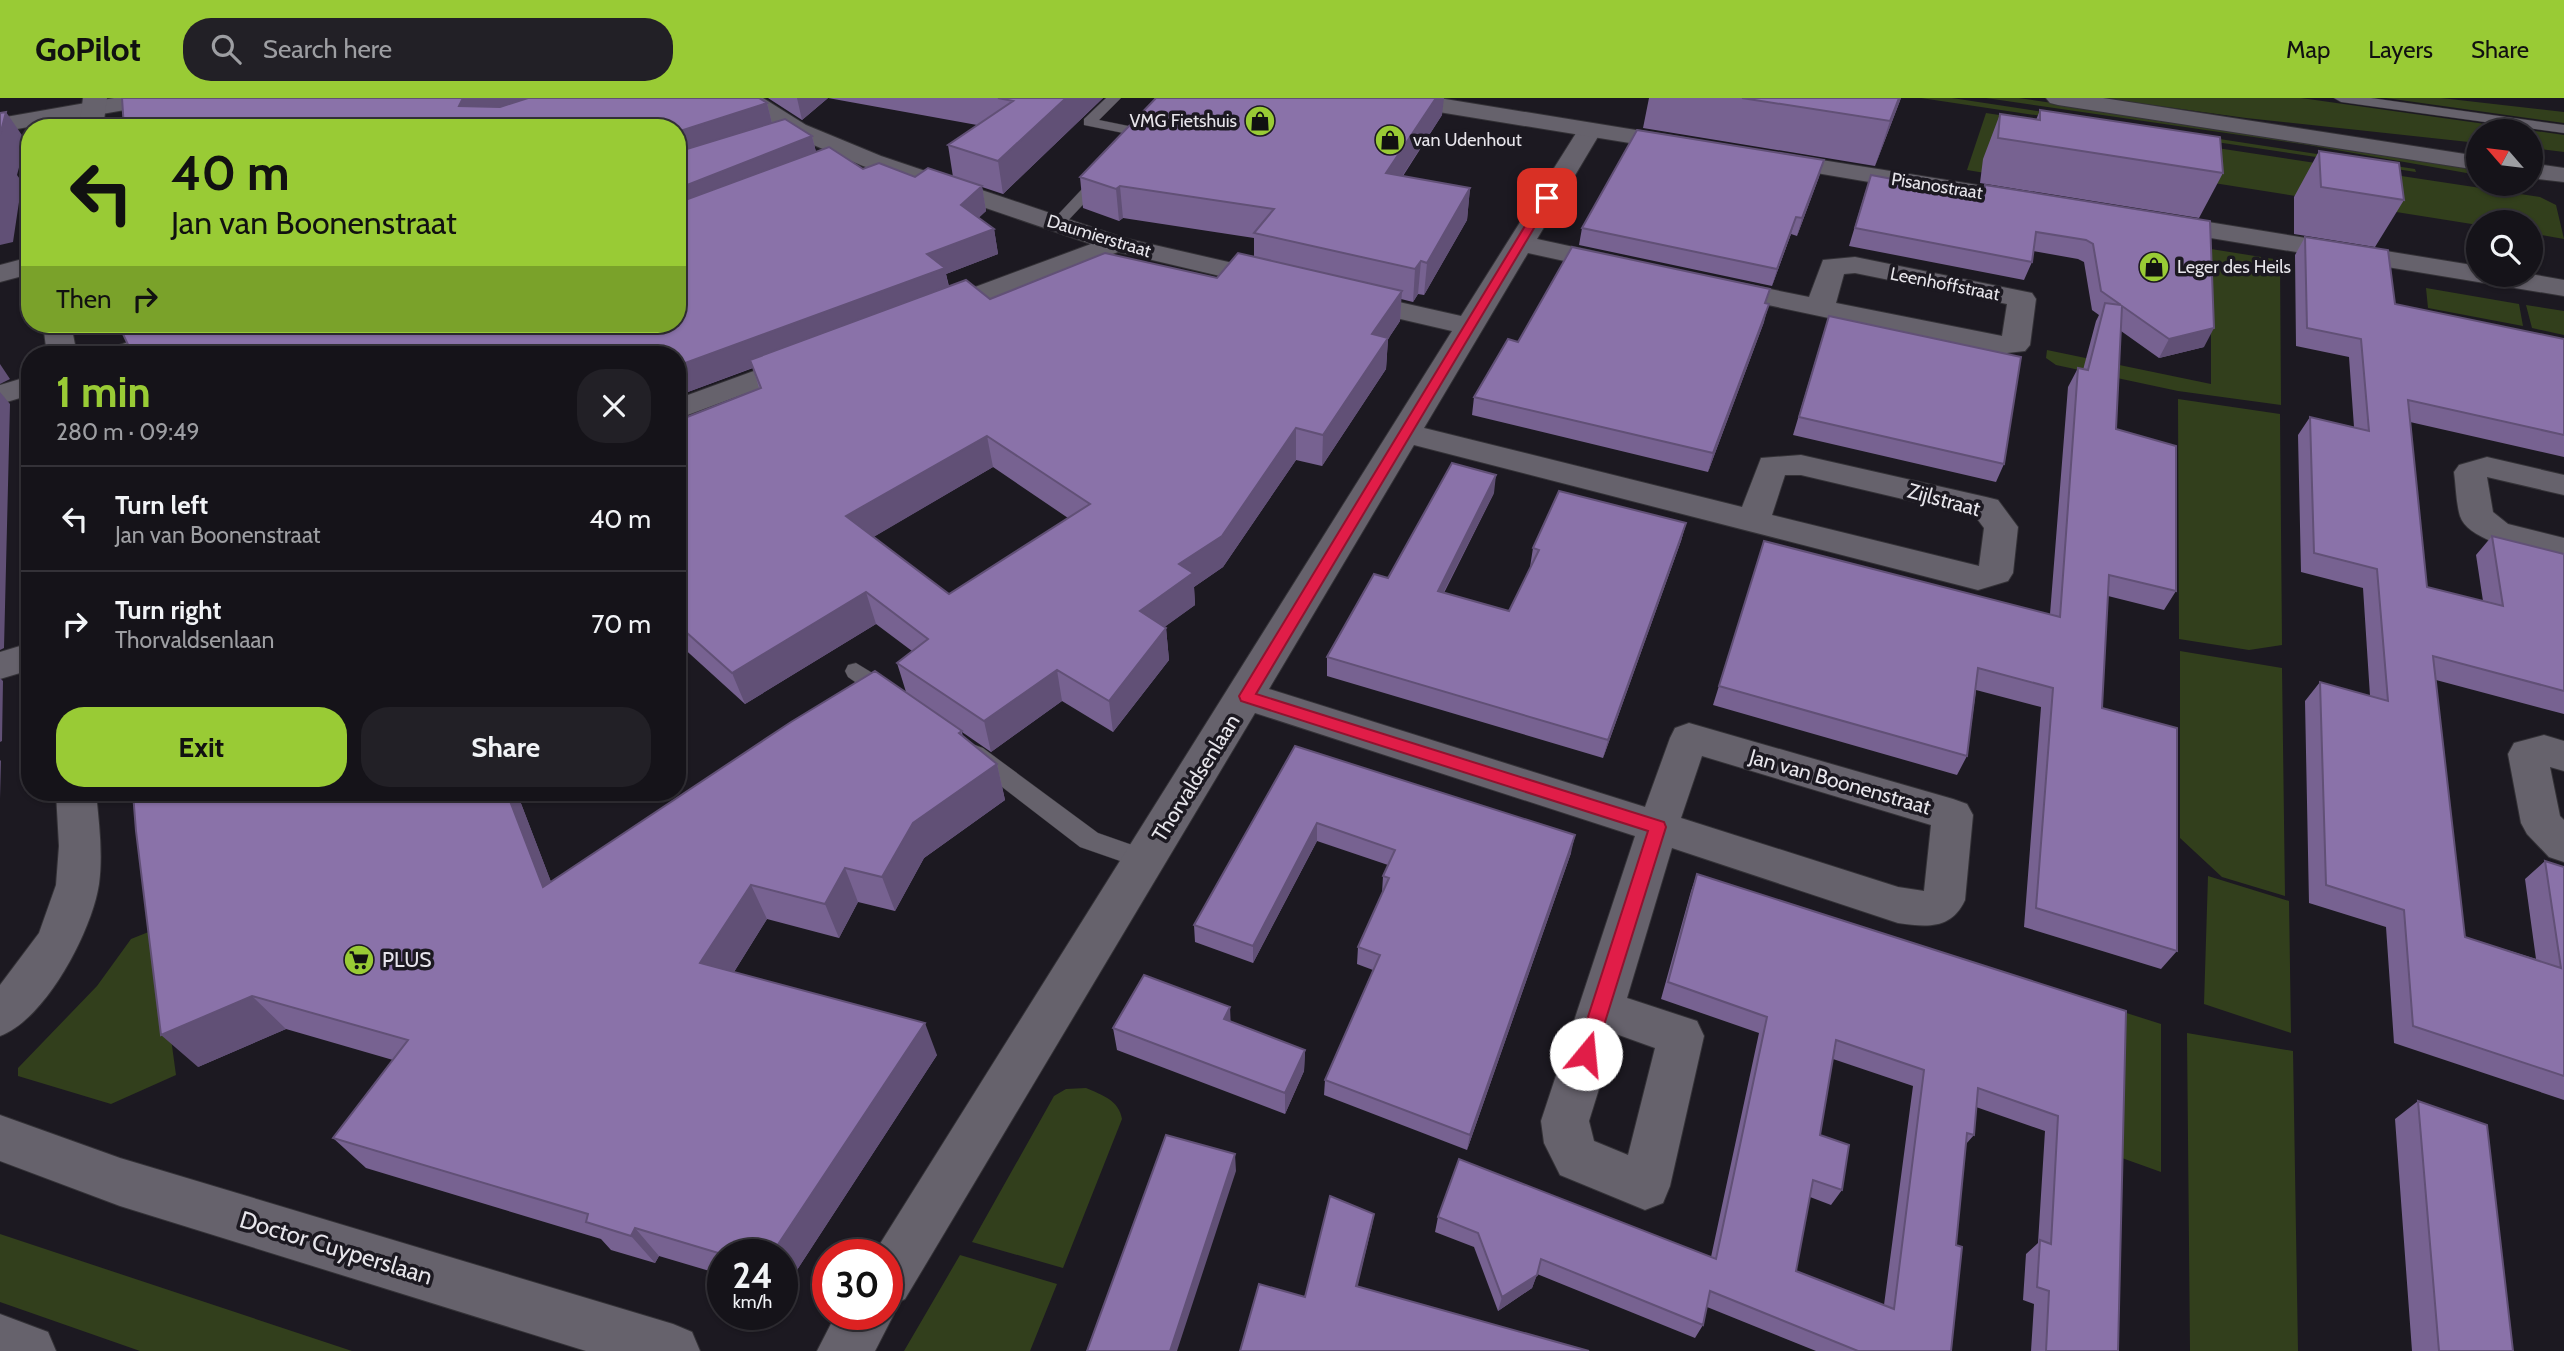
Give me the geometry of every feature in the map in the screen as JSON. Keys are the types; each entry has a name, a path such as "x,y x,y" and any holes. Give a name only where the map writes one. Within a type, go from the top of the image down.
{"street":[{"path":"40,119 153,98"},
{"name":"Daumierstraat","path":"747,98 786,134 853,153 1116,244 1305,288"},
{"path":"1396,98 1711,150"},
{"path":"2058,98 2466,161"},
{"path":"0,125 21,122"},
{"path":"2255,127 2466,145"},
{"name":"Thorvaldsenlaan","path":"903,1255 1247,696 1406,433 1467,326 1590,130"},
{"path":"2543,154 2564,157"},
{"name":"Pisanostraat","path":"1751,156 2052,204"},
{"path":"2543,172 2564,175"},
{"path":"2134,218 2466,272"},
{"path":"1518,243 1649,271"},
{"path":"909,322 1116,244"},
{"name":"Leenhoffstraat","path":"1689,280 1820,308 1998,345 2015,345 2022,299 1855,265 1833,267 1820,308"},
{"path":"0,274 21,268"},
{"path":"2543,284 2564,288"},
{"path":"1332,294 1467,326"},
{"path":"145,346 184,333"},
{"path":"686,407 832,351"},
{"path":"0,395 21,387"},
{"name":"Zijlstraat","path":"1406,433 1753,523 1978,578 1996,573 2001,527 1986,508 1801,465 1772,465 1753,523"},
{"path":"2564,485 2487,467 2470,472 2477,517 2497,532 2564,549"},
{"path":"0,667 21,659"},
{"name":"Jan van Boonenstraat","path":"1247,696 1898,905 1930,910 1944,900 1953,815 1689,738 1658,827"},
{"path":"2564,756 2544,750 2528,754 2541,823 2564,845"},
{"path":"0,1016 27,989 68,924 80,864 76,801"},
{"path":"1600,1009 1658,827"},
{"name":"Doctor Cuyperslaan","path":"0,1138 120,1182 673,1351"},
{"path":"844,1351 857,1330"},
{"path":"0,1341 29,1351"}],"lane":[{"path":"1057,224 1143,132 1089,122 1114,98"},
{"path":"2341,98 2564,129"},
{"path":"830,166 853,153"},
{"path":"856,671 910,709"},
{"path":"953,739 1089,840 1146,860"}],"green space":[{"path":"1921,98 1952,98 2415,169 2416,172"},
{"path":"1986,98 2019,98 2310,141 2466,168 2466,173 2308,145"},
{"path":"2102,98 2301,98 2466,121 2466,142 2246,118"},
{"path":"2386,98 2441,98 2564,112 2564,123"},
{"path":"1986,113 2466,186 2466,196 2540,197 2556,205 2564,239 2543,235 2543,210 2466,210 2466,223 2018,152 2015,178 1967,170"},
{"path":"2543,132 2564,135 2564,152 2543,149"},
{"path":"2211,249 2280,260 2281,405 2178,391 2056,365 2046,358 2047,350 2211,384"},
{"path":"2426,288 2519,304 2523,326 2428,308"},
{"path":"2526,305 2564,311 2564,335 2532,328"},
{"path":"2178,399 2280,414 2282,645 2249,650 2179,639"},
{"path":"2180,651 2282,668 2285,896 2222,877 2180,838"},
{"path":"2208,876 2289,901 2291,1033 2204,1004"},
{"path":"156,929 176,1075 111,1104 18,1076 18,1068 97,986 131,939"},
{"path":"2114,1009 2161,1024 2161,1172 2108,1153"},
{"path":"2187,1033 2293,1051 2298,1351 2190,1351"},
{"path":"1086,1088 1114,1103 1122,1119 1063,1268 972,1242 1054,1096 1066,1089"},
{"path":"0,1234 352,1351 140,1351 0,1302"},
{"path":"960,1255 1057,1284 1030,1351 904,1351"}],"building":[{"path":"122,98 463,98 459,106 500,107 528,98 759,98 767,103 686,129 686,119 123,119"},
{"path":"998,98 1066,98 998,161 948,145 1013,101"},
{"path":"1156,98 1436,98 1386,173 1470,188 1427,263 1421,261 1415,269 1254,233 1274,209 1120,186 1116,189 1080,177"},
{"path":"1742,98 1899,98 1890,121"},
{"path":"2040,110 2220,137 2223,173 1998,138 2000,114 2040,120"},
{"path":"6,112 0,135 0,113"},
{"path":"785,119 812,136 686,185 686,149"},
{"path":"1637,130 1824,160 1802,218 1796,217 1777,269 1582,228"},
{"path":"829,147 863,169 879,163 915,177 928,168 982,186 961,205 994,229 927,254 945,268 686,363 686,346 129,346 122,333 686,333 686,200"},
{"path":"2319,151 2399,163 2404,200 2321,187"},
{"path":"1871,175 1984,196 1985,185 2210,221 2214,328 2169,339 2122,306 2116,429 2176,446 2176,591 2109,575 2102,708 2177,728 2177,951 2036,908 2053,688 1978,668 1967,756 1719,686 1764,541 2060,617 2078,368 2088,370 2105,303 2121,305 2101,291 2093,244 2086,240 2036,232 2032,262 1855,228"},
{"path":"2305,237 2388,250 2395,304 2564,339 2564,435 2408,400 2427,587 2503,606 2492,536 2564,554 2564,691 2433,656 2465,937 2561,968 2545,861 2564,867 2564,1076 2413,1026 2404,910 2326,885 2320,682 2388,701 2377,569 2314,553 2310,417 2369,431 2361,339 2307,328"},
{"path":"1572,247 1770,289 1765,303 1769,304 1713,453 1474,397 1508,339 1518,342"},
{"path":"1105,253 1217,278 1238,253 1402,291 1372,334 1388,338 1323,435 1296,428 1222,536 1179,564 1193,573 1140,611 1166,628 1109,701 1057,670 984,721 897,663 928,639 866,592 732,673 686,632 686,417 761,388 750,360 966,280 990,299","holes":["987,436 1090,504 949,594 846,516"]},
{"path":"1829,316 2021,357 2004,464 1799,417"},
{"path":"1452,463 1496,475 1438,591 1509,611 1539,550 1533,548 1559,491 1686,523 1608,740 1327,657 1374,574 1388,578"},
{"path":"875,671 962,731 959,733 997,764 913,823 882,877 845,868 825,904 751,885 700,963 925,1023 782,1239 707,1239 707,1250 635,1228 631,1236 586,1222 588,1214 333,1138 408,1040 252,996 161,1035 134,801 510,801 543,887 672,801 686,801 686,792 791,722"},
{"path":"1295,746 1575,835 1470,1135 1325,1080 1380,955 1358,947 1389,878 1383,876 1395,850 1317,823 1253,946 1194,925"},
{"path":"1697,874 2126,1011 2118,1351 2046,1351 2049,1291 2037,1287 2040,1240 2051,1244 2058,1116 1978,1088 1974,1135 1967,1133 1956,1245 1962,1247 1951,1351 1858,1351 1710,1291 1703,1325 1541,1259 1537,1275 1502,1297 1478,1233 1438,1217 1459,1159 1716,1259 1767,1017 1668,982","holes":["1836,1040 1924,1070 1894,1309 1796,1271 1813,1180 1842,1190 1849,1145 1820,1135"]},
{"path":"1144,975 1230,1007 1224,1019 1305,1050 1285,1093 1113,1028"},
{"path":"2418,1101 2487,1125 2513,1351 2439,1351"},
{"path":"1166,1135 1235,1154 1170,1351 1087,1351"},
{"path":"1330,1196 1374,1214 1356,1286 1589,1351 1240,1351 1259,1284 1305,1297"}],"place":[{"name":"VMG Fietshuis","path":"1260,121"},
{"name":"van Udenhout","path":"1390,140"},
{"name":"Leger des Heils","path":"2154,267"},
{"name":"PLUS","path":"359,960"}],"route":[{"path":"1547,198 1467,326 1406,433 1247,696 1658,827 1586,1054"}]}
